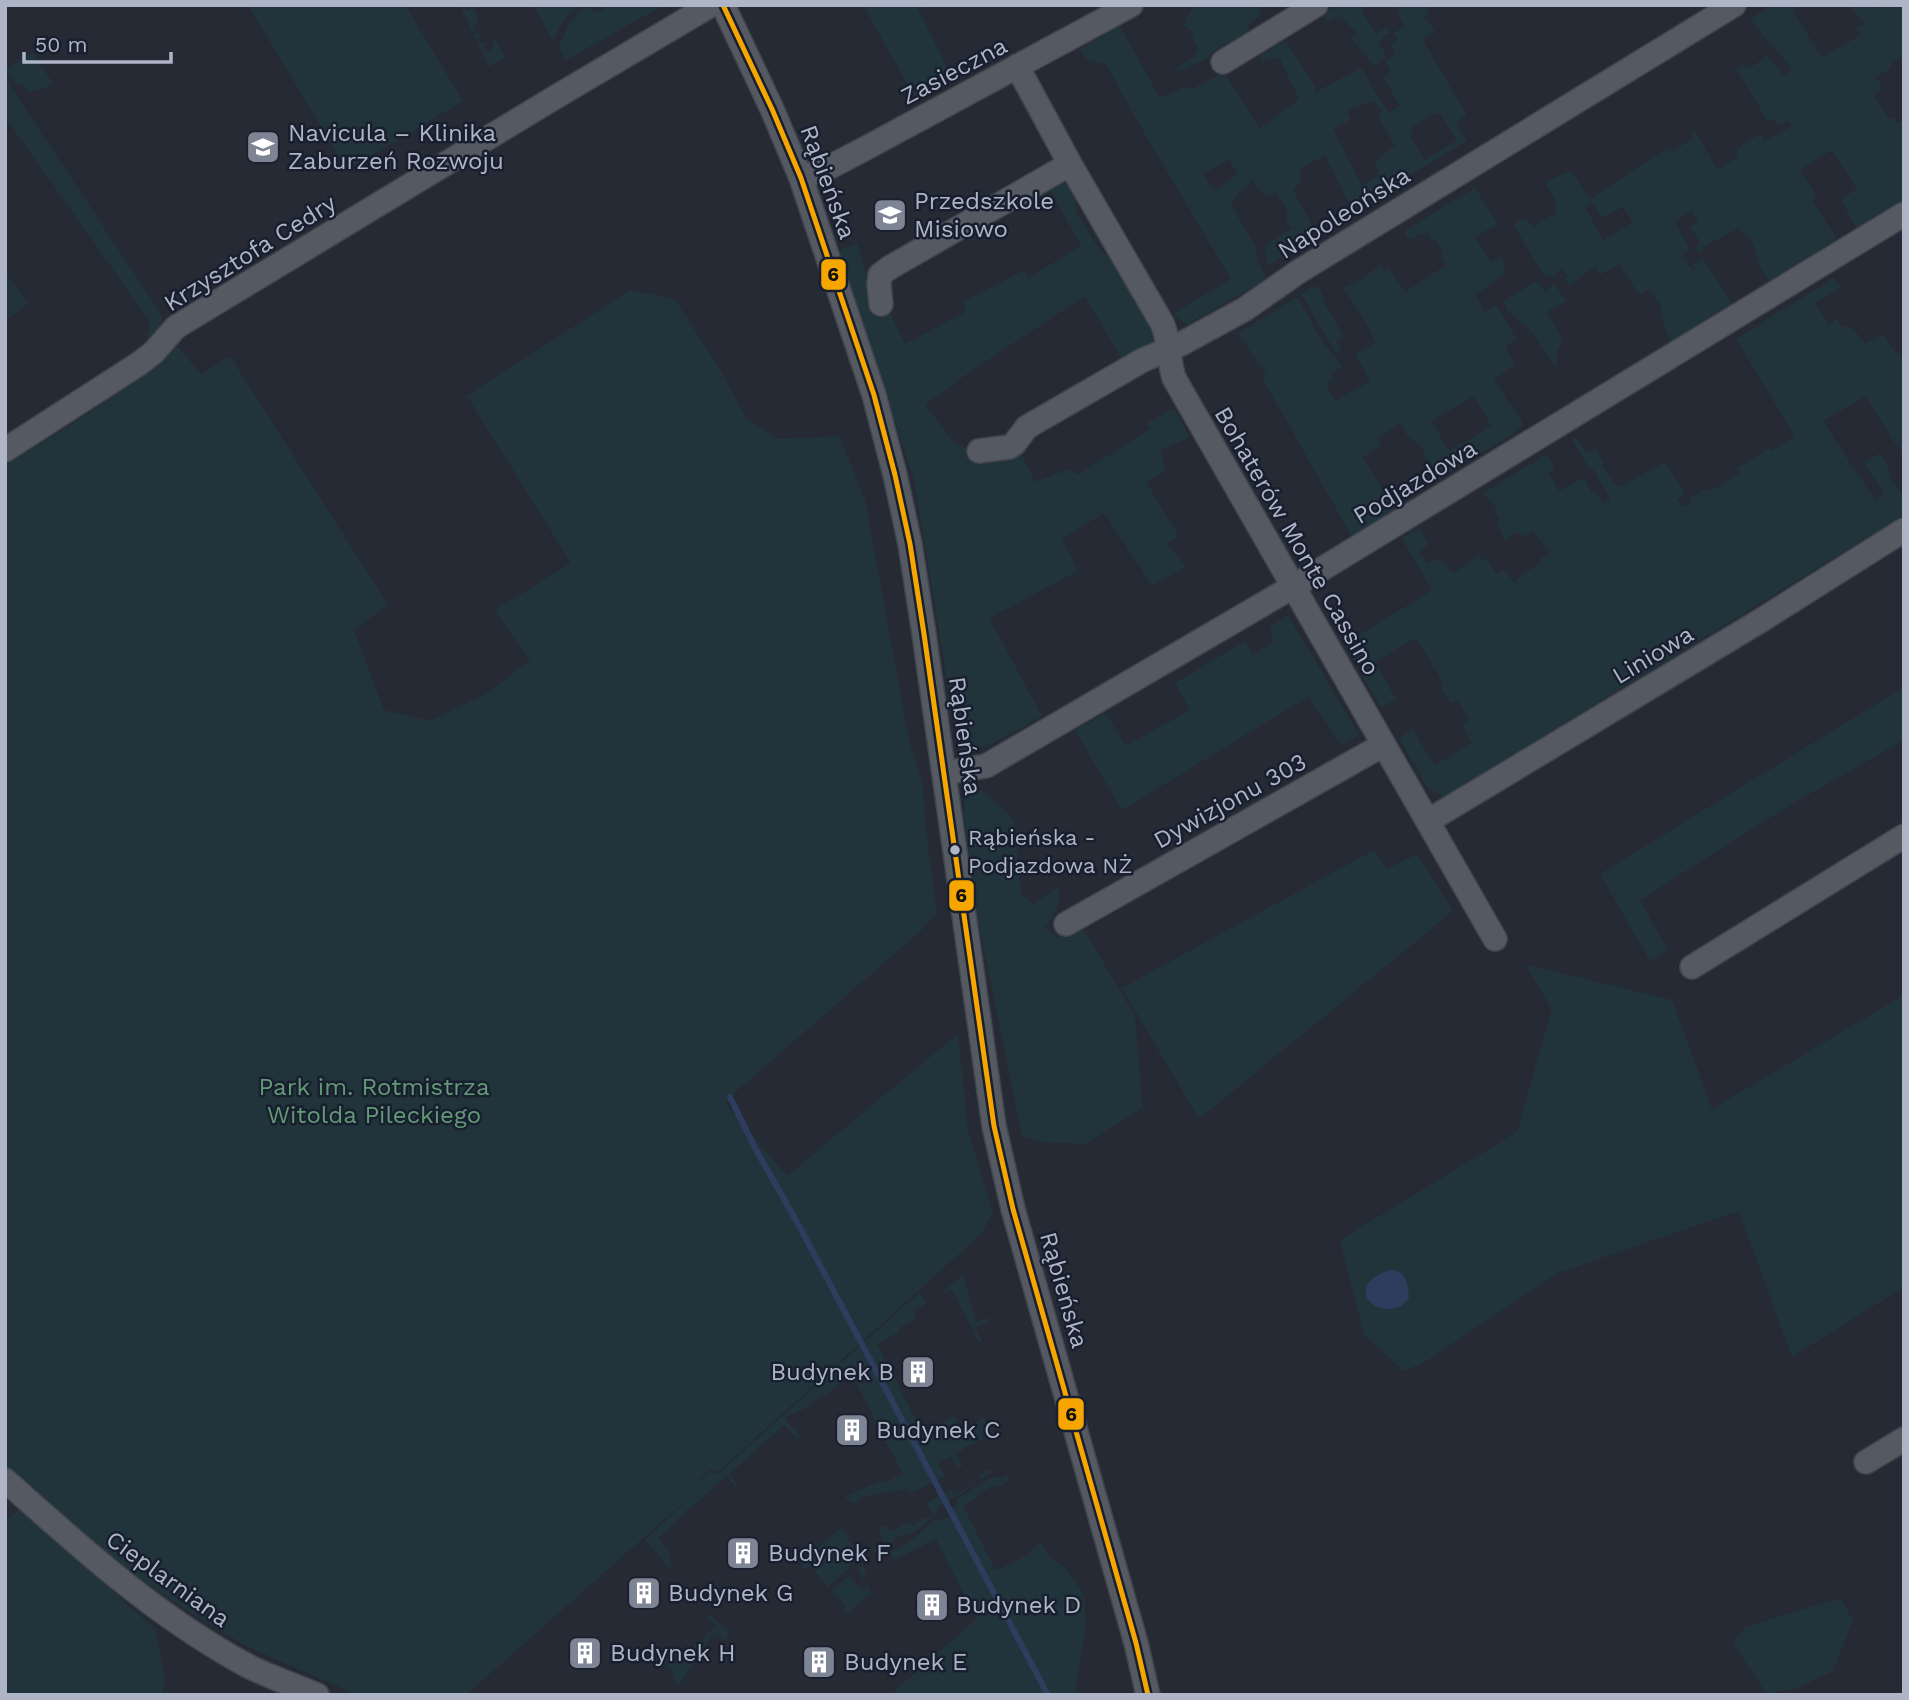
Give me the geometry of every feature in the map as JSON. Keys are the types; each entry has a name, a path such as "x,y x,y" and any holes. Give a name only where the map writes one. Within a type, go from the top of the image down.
{"street":[{"name":"Krzysztofa Cedry","path":"5,450 140,363 154,352 176,327 711,5"},
{"name":"Rąbieńska","path":"723,5 801,178 874,395 895,475 925,634 996,1136 1013,1209 1136,1643 1148,1695"},
{"name":"Zasieczna","path":"801,178 837,163 1131,5"},
{"path":"1223,62 1316,5"},
{"name":"Napoleońska","path":"979,451 1009,447 1027,427 1143,360 1181,344 1245,309 1298,272 1734,5"},
{"name":"Bohaterów Monte Cassino","path":"1017,66 1162,323 1167,333 1174,378 1495,939"},
{"path":"881,304 880,275 888,268 1070,164"},
{"name":"Podjazdowa","path":"944,773 986,766 1293,586 1904,214"},
{"name":"Liniowa","path":"1428,821 1760,621 1904,530"},
{"name":"Dywizjonu 303","path":"1066,924 1383,745"},
{"path":"1692,967 1904,836"},
{"path":"1866,1462 1904,1439"},
{"name":"Cieplarniana","path":"5,1480 117,1577 169,1616 250,1667 317,1695"}],"green space":[{"path":"248,5 405,5 463,101 347,170"},
{"path":"460,5 467,11 473,7 478,17 473,33"},
{"path":"533,5 578,5 563,21 553,40"},
{"path":"603,5 664,5 566,60 559,47 567,28 581,9 589,8 597,13 604,9"},
{"path":"863,5 924,5 918,9 954,81 917,101"},
{"path":"1195,5 1260,5 1260,13 1250,23 1246,32 1206,59 1179,71 1178,67 1196,55 1199,49 1193,39 1193,33 1184,25"},
{"path":"1339,5 1362,5 1362,11 1376,34 1387,27 1390,33 1384,35 1378,47 1383,49 1386,57 1374,66 1351,37 1357,33 1340,16 1327,21 1323,15"},
{"path":"1397,5 1426,5 1429,13 1424,17 1435,31 1422,39 1467,115 1456,123 1467,141 1352,209 1325,155 1300,169 1300,182 1293,190 1315,230 1300,239 1302,243 1267,266 1265,246 1292,228 1286,219 1288,212 1276,191 1266,197 1252,180 1231,205 1256,247 1257,259 1267,279 1188,324 1179,319 1174,313 1231,279 1106,64 1087,60 1080,49 1120,26 1160,98 1184,87 1192,89 1224,72 1260,129 1299,99 1279,57 1263,61 1259,56 1285,40 1315,87 1315,92 1361,68 1388,113 1400,106 1383,77 1391,72 1385,61 1396,54 1390,46 1398,39 1394,33 1404,26 1397,11","holes":["1374,101 1382,111 1378,118 1395,146 1374,163 1380,175 1362,186 1333,129 1351,120 1347,111","1435,113 1440,113 1457,140 1425,160 1410,137 1414,126","1229,159 1238,174 1214,191 1203,174"]},
{"path":"1772,5 1794,5 1794,14 1822,57 1861,35 1856,29 1864,24 1850,5 1871,5 1874,9 1880,5 1904,5 1904,63 1900,58 1890,63 1891,68 1876,77 1883,89 1874,95 1889,119 1893,117 1897,123 1902,120 1904,122 1904,204 1857,230 1841,200 1857,188 1832,150 1800,170 1817,196 1812,200 1837,239 1769,281 1758,263 1751,240 1739,228 1701,248 1699,253 1695,247 1700,242 1690,227 1698,222 1691,211 1675,222 1690,250 1682,255 1693,271 1696,269 1693,265 1703,259 1732,304 1671,341 1664,327 1661,307 1649,289 1639,295 1619,264 1600,275 1595,267 1570,285 1564,279 1568,277 1563,269 1553,275 1544,276 1513,224 1526,218 1533,227 1556,213 1556,202 1545,182 1571,171 1590,199 1670,147 1672,151 1691,140 1694,130 1718,170 1737,157 1737,150 1747,141 1760,134 1765,141 1792,126 1789,120 1778,126 1773,119 1768,122 1737,69 1744,65 1750,68 1767,56 1784,76 1792,69 1750,19","holes":["1591,202 1602,218 1623,207 1633,223 1603,240 1585,207"]},
{"path":"473,33 480,35 478,41 485,43 483,50 490,52 495,39 505,57 489,67"},
{"path":"32,52 53,83 28,92 22,84 19,86 6,70"},
{"path":"5,78 161,314 160,328 145,345 149,320 5,117"},
{"path":"1059,181 1069,185 1076,195 1076,211 1099,249 1116,262 1154,328 1155,343 1124,363 1085,296 925,405 953,441 993,462 1020,451 1035,482 1070,469 1077,475 1151,429 1146,424 1174,408 1190,437 1161,450 1165,471 1146,482 1179,537 1167,543 1186,567 1152,585 1104,513 1062,539 1078,571 989,618 1042,716 990,745 959,752 914,479 838,251 857,243 874,299 885,302 905,344 966,312 963,302 1024,270 1028,278 1081,246 1051,191 1030,202 1028,198"},
{"path":"1475,188 1498,224 1475,237 1491,262 1502,257 1506,273 1475,295 1485,312 1496,305 1516,338 1505,347 1515,364 1494,380 1524,425 1439,478 1422,447 1406,434 1400,423 1378,437 1381,445 1363,457 1395,510 1352,537 1263,379 1266,375 1238,333 1298,297 1319,337 1342,367 1331,373 1334,379 1326,384 1335,401 1370,381 1355,354 1376,343 1343,288 1357,282 1381,265 1384,272 1389,269 1405,292 1446,265 1440,255 1444,254 1435,240 1431,241 1428,232 1408,239 1404,231","holes":["1474,396 1491,426 1449,451 1431,421"]},
{"path":"5,272 28,304 6,320 5,319"},
{"path":"1834,278 1841,287 1815,303 1828,324 1837,319 1841,326 1854,329 1865,344 1883,335 1904,362 1904,454 1866,396 1823,421 1876,500 1884,494 1864,463 1880,453 1891,479 1904,497 1904,515 1444,797 1427,787 1399,738 1414,728 1435,765 1472,743 1462,724 1469,720 1458,701 1451,704 1440,687 1444,684 1416,638 1375,662 1396,699 1381,708 1345,644 1432,590 1401,537 1420,530 1429,544 1419,552 1427,564 1438,558 1453,573 1479,555 1484,561 1487,559 1496,574 1505,569 1514,583 1522,574 1541,563 1541,558 1551,553 1533,531 1523,537 1518,532 1505,540 1497,523 1500,518 1495,512 1497,509 1483,493 1547,454 1555,468 1548,472 1559,491 1584,478 1592,493 1596,492 1603,504 1611,500 1572,439 1576,436 1586,453 1595,448 1604,463 1601,465 1618,488 1665,462 1685,494 1677,499 1682,507 1691,503 1689,499 1706,489 1709,492 1740,473 1738,468 1769,448 1771,451 1795,436 1736,339"},
{"path":"1537,281 1545,292 1554,284 1567,301 1547,312 1563,340 1557,352 1556,367 1532,332 1508,311 1503,301"},
{"path":"1316,285 1343,335 1336,341 1342,351 1335,352 1301,294"},
{"name":"Park im. Rotmistrza Witolda Pileckiego","path":"630,290 675,299 722,373 747,419 779,439 839,436 865,500 910,745 922,782 937,914 724,1102 787,1176 958,1034 968,1131 993,1213 981,1234 719,1471 709,1470 699,1479 699,1486 700,1480 709,1472 719,1473 920,1292 926,1304 913,1311 916,1319 877,1344 922,1432 954,1416 961,1428 966,1430 984,1417 996,1439 995,1445 988,1432 982,1435 983,1439 956,1453 963,1466 958,1468 951,1456 938,1463 945,1476 911,1493 904,1489 861,1497 857,1503 852,1503 846,1496 903,1474 853,1377 810,1403 811,1406 785,1417 792,1429 795,1427 800,1438 784,1425 729,1474 738,1485 736,1487 726,1476 658,1538 670,1552 670,1563 675,1574 645,1540 700,1488 466,1695 358,1695 246,1646 180,1606 115,1561 5,1465 5,466 97,408 177,346 201,374 230,356 388,605 354,630 384,710 430,721 488,693 530,660 495,610 571,563 467,396"},
{"path":"1288,615 1359,735 1342,745 1308,697 1122,810 1075,730 1106,713 1126,746 1190,710 1175,683 1245,641 1253,654 1274,642 1270,627"},
{"path":"1904,687 1904,740 1785,808 1640,900 1668,950 1650,961 1600,874"},
{"path":"974,789 985,792 1014,820 1021,894 1034,904 1058,887 1057,909 1045,928 1058,937 1084,930 1135,1016 1142,1108 1085,1144 1042,1142 1022,1136 978,919 964,815 965,796"},
{"path":"1374,850 1387,869 1417,854 1453,911 1199,1119 1122,988"},
{"path":"1525,964 1672,1000 1712,1109 1904,995 1904,1287 1792,1357 1739,1211 1558,1273 1425,1362 1404,1371 1364,1335 1340,1240 1517,1132 1552,1009"},
{"path":"963,1274 976,1321 991,1320 975,1328 982,1341 979,1342 952,1290 940,1295"},
{"path":"991,1469 992,1472 955,1498 941,1504 934,1516 913,1533 897,1536 891,1547 875,1554 872,1549 884,1542 878,1529 886,1525 890,1532 910,1521 913,1526 925,1517 926,1519 933,1516 927,1503 951,1490 955,1494 980,1480 980,1474"},
{"path":"1007,1475 1010,1480 998,1487 996,1484 963,1506 996,1571 1032,1552 1031,1549 1042,1543 1049,1557 1063,1566 1083,1592 1086,1622 1075,1695 890,1695 1003,1596 976,1618 936,1539 894,1560 890,1552 909,1542 936,1519 938,1521 951,1515 952,1508 960,1497 994,1476 1002,1478"},
{"path":"20,1508 155,1629 165,1678 162,1695 5,1695 5,1522"},
{"path":"843,1529 861,1561 854,1563 828,1587 810,1566 804,1569 800,1564 837,1531"},
{"path":"863,1566 867,1574 863,1576 871,1593 847,1614 842,1611 846,1606 832,1591 849,1576 864,1591 867,1588 857,1568"},
{"path":"1840,1598 1853,1620 1833,1671 1796,1689 1766,1693 1733,1643 1745,1627"},
{"path":"710,1614 728,1632 727,1642 714,1633 701,1652 713,1661 711,1664 699,1656 678,1686 670,1668 655,1648 674,1664 716,1626 707,1615"}],"water":[{"path":"1390,1270 1403,1275 1409,1298 1400,1306 1389,1309 1379,1307 1366,1295 1367,1287 1374,1278"}],"waterway":[{"path":"730,1097 1048,1695"}],"transit line":[{"name":"6","path":"723,5 801,178 874,395 895,475 910,544 924,634 994,1126 1013,1209 1136,1643 1148,1695"}],"place":[{"name":"Navicula – Klinika Zaburzeń Rozwoju","path":"263,147"},
{"name":"Przedszkole Misiowo","path":"890,215"},
{"name":"Rąbieńska - Podjazdowa NŻ","path":"955,850"},
{"name":"Budynek B","path":"918,1372"},
{"name":"Budynek C","path":"852,1430"},
{"name":"Budynek F","path":"743,1553"},
{"name":"Budynek G","path":"644,1593"},
{"name":"Budynek D","path":"932,1605"},
{"name":"Budynek H","path":"585,1653"},
{"name":"Budynek E","path":"819,1662"}]}
